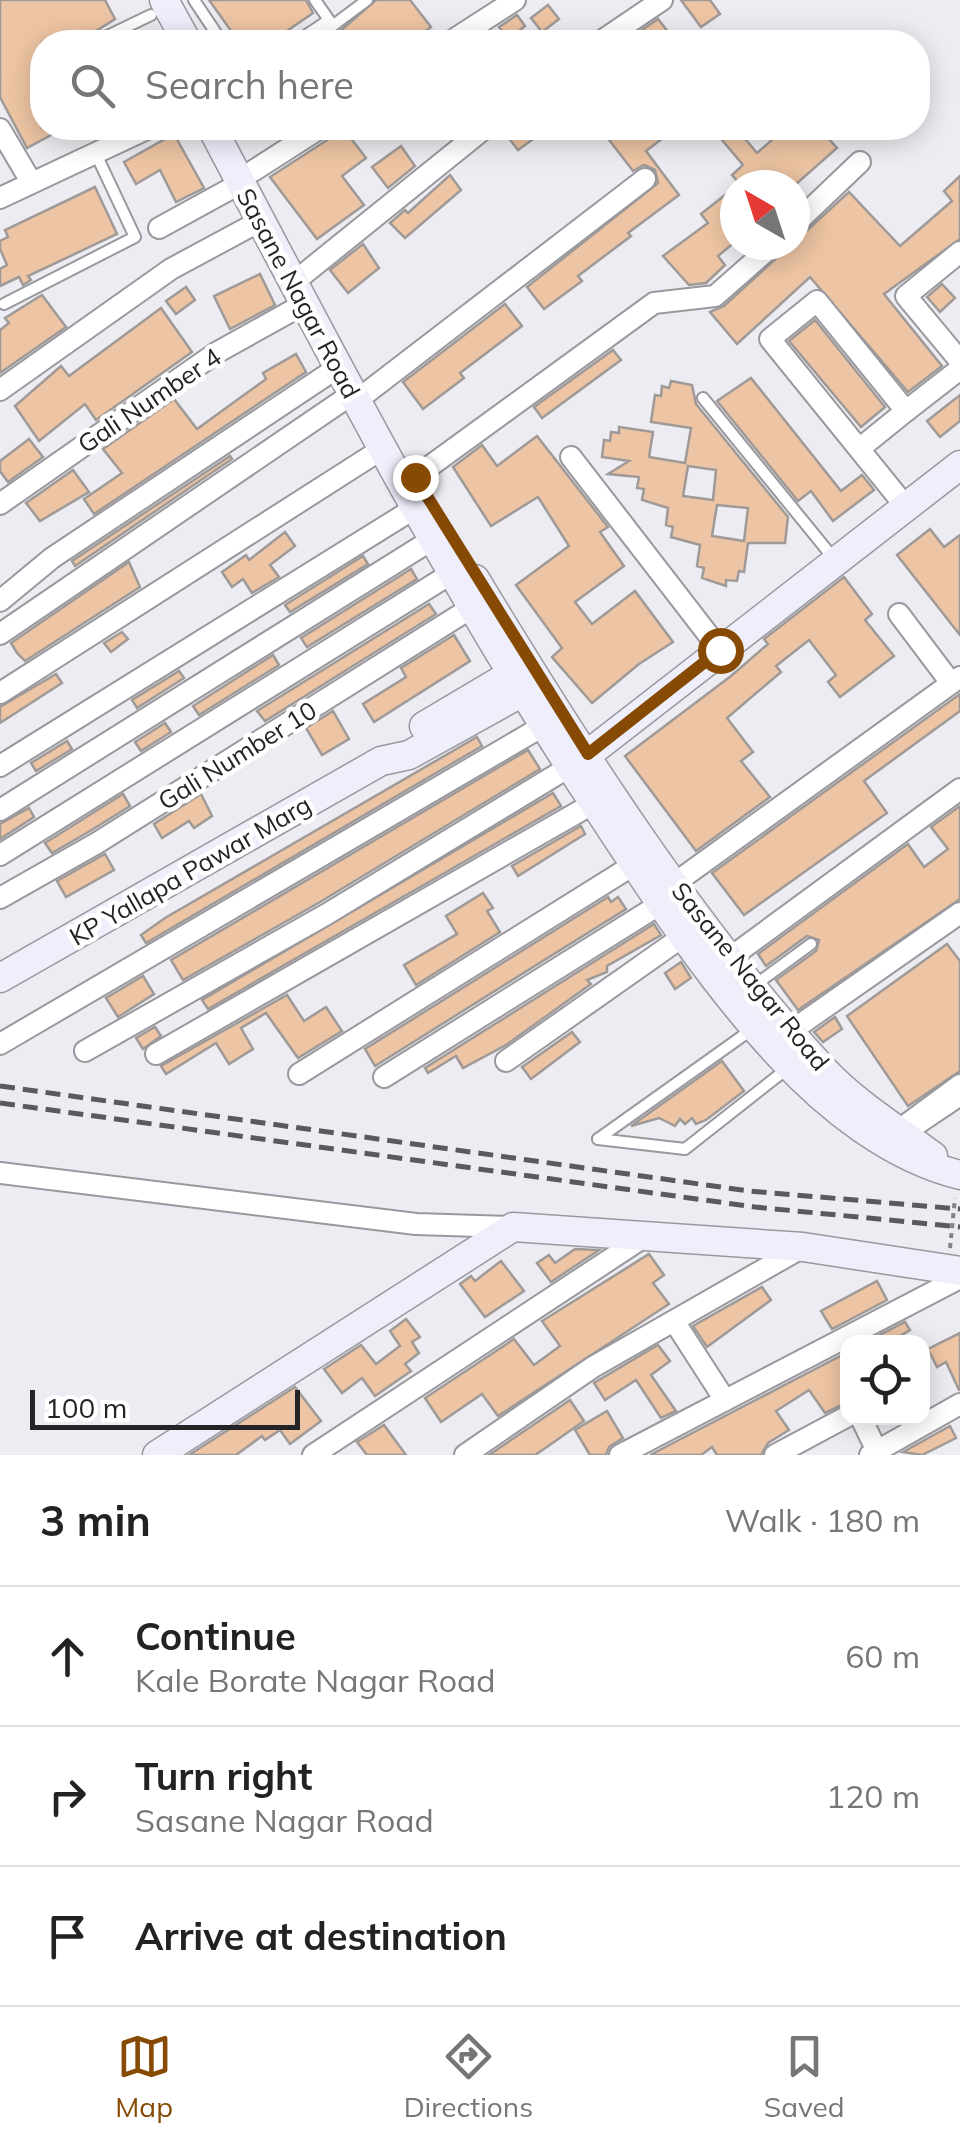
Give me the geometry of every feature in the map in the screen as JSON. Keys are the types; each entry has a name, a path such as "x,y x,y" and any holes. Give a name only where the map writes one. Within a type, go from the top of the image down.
{"street":[{"path":"468,30 514,0"},
{"path":"618,30 662,0"},
{"path":"153,5 162,30"},
{"path":"153,5 176,30"},
{"path":"0,128 30,180"},
{"path":"0,198 30,180 122,140"},
{"name":"Sasane Nagar Road","path":"221,140 304,274 382,449 471,608 526,678 544,726 579,761 594,803 634,864 731,957 827,1073 959,1175"},
{"name":"Sasane Nagar Road","path":"236,140 260,221 337,368 415,477 526,678 668,893 685,935 790,1066 896,1152 959,1175"},
{"path":"159,228 302,140"},
{"path":"304,274 470,140"},
{"path":"810,210 860,162"},
{"path":"0,634 359,396 646,179"},
{"path":"0,390 171,269 260,221"},
{"path":"859,449 960,365 906,296 960,252"},
{"path":"415,477 654,302 715,296 756,260"},
{"path":"906,411 817,301 770,339 906,507"},
{"name":"Gali Number 4","path":"0,504 216,353 304,304"},
{"path":"0,602 52,558 337,368"},
{"path":"0,693 382,449"},
{"path":"570,457 720,650"},
{"path":"85,1051 327,914 579,761 960,465"},
{"path":"0,766 415,508"},
{"path":"0,810 433,539"},
{"path":"0,855 452,572"},
{"name":"Gali Number 10","path":"0,898 98,843 471,608"},
{"path":"384,1077 668,893 956,680 899,614"},
{"name":"KP Yallapa Pawar Marg","path":"0,978 381,761 408,755 526,678"},
{"path":"0,1044 544,726"},
{"path":"731,957 960,789"},
{"path":"156,1054 594,803"},
{"path":"299,1074 634,864"},
{"path":"791,1031 960,912"},
{"path":"506,1062 685,935"},
{"path":"903,1134 960,1085"},
{"path":"0,1172 396,1222 803,1247 956,1272"},
{"path":"157,1455 514,1227"},
{"path":"313,1455 644,1237"},
{"path":"465,1455 593,1367 803,1247"},
{"path":"620,1455 956,1272"},
{"path":"674,1320 725,1400"},
{"path":"863,1425 873,1453 960,1404"},
{"path":"776,1455 840,1420"}],"lane":[{"path":"194,0 214,30"},
{"path":"313,30 328,20 315,0"},
{"path":"327,30 367,0"},
{"path":"114,30 153,5"},
{"path":"4,304 135,237 95,152"},
{"path":"703,398 836,561"},
{"path":"754,986 811,944"},
{"path":"756,1027 598,1139 685,1149 790,1066"},
{"path":"903,1134 960,1101"}],"path":[{"path":"956,1272 959,1175"}],"building":[{"path":"0,0 105,0 115,19 98,30 30,30 30,140 42,140 27,148 0,97"},
{"path":"209,0 306,0 313,13 288,30 230,30"},
{"path":"376,0 410,0 431,27 341,30"},
{"path":"681,0 710,0 720,14 701,27"},
{"path":"548,5 559,19 540,30 531,18"},
{"path":"517,15 525,26 520,30 499,27"},
{"path":"658,19 667,30 642,30"},
{"path":"163,140 177,140 204,188 176,202 160,170 136,184 124,162"},
{"path":"327,140 352,140 366,158 342,176 364,205 317,239 270,177"},
{"path":"510,140 532,140 518,150"},
{"path":"609,140 660,140 646,151 679,195 628,233 631,236 578,276 582,281 544,309 527,287 658,183 655,170 644,165 633,171"},
{"path":"722,140 746,140 757,153 772,140 830,140 837,148 810,172 738,170 743,165"},
{"path":"401,146 415,166 388,188 372,167"},
{"path":"450,175 461,190 405,238 390,223 405,210 408,213"},
{"path":"960,176 960,239 884,294 942,366 908,392 810,277 737,344 710,312 724,306 774,260 810,260 810,228 849,192 900,246 952,201 944,191"},
{"path":"95,187 117,234 28,276 31,280 23,285 19,277 0,286 0,269 7,265 0,249 0,241 8,237 5,230"},
{"path":"720,199 718,256 725,265 706,283 689,285 663,256 708,223 701,214"},
{"path":"363,244 379,268 348,293 330,270"},
{"path":"260,274 275,305 230,329 214,296"},
{"path":"942,284 955,298 940,312 927,297"},
{"path":"186,287 195,300 176,314 166,301"},
{"path":"42,295 66,327 0,373 0,330 9,323 5,318"},
{"path":"505,304 522,326 460,373 464,378 423,409 403,382"},
{"path":"161,308 192,352 96,420 85,404 39,441 15,406 61,366 69,376"},
{"path":"815,320 885,407 861,427 789,341"},
{"path":"613,350 621,360 542,418 534,407"},
{"path":"296,354 306,372 94,514 84,499 122,473 103,449 174,399 197,429 266,379 263,373"},
{"path":"751,378 841,491 862,475 874,490 833,521 811,491 798,501 717,401"},
{"path":"671,381 692,385 696,404 788,517 785,543 748,543 744,572 739,571 737,581 726,580 726,586 702,578 704,568 697,566 700,545 671,537 673,527 666,525 668,508 642,500 644,489 637,488 639,477 608,474 629,461 602,457 604,440 610,441 611,432 619,433 619,427 653,432 649,457 685,463 691,428 651,422 655,395 661,396 662,386 669,388","holes":["688,466 716,470 713,500 683,496","717,505 748,508 744,541 712,536"]},
{"path":"960,395 960,421 940,437 927,421"},
{"path":"537,436 608,527 600,532 624,566 575,602 592,624 635,591 673,642 592,703 552,657 562,648 516,585 569,546 538,497 491,526 453,467 482,445 497,466"},
{"path":"29,439 43,457 8,482 0,471 0,461"},
{"path":"230,456 232,459 75,566 72,561"},
{"path":"73,470 89,492 40,521 26,503"},
{"path":"930,529 944,547 960,535 960,635 897,555"},
{"path":"285,532 295,546 270,565 279,577 252,593 243,579 232,587 222,572 246,555 249,560"},
{"path":"363,556 368,564 290,612 285,605"},
{"path":"129,562 140,587 25,661 17,653 11,643"},
{"path":"411,569 417,579 307,647 301,638"},
{"path":"844,577 872,614 865,620 894,656 840,697 828,682 836,675 809,640 776,666 781,672 727,718 753,752 741,761 770,797 696,851 625,756 731,676 768,644 764,639"},
{"path":"429,604 436,614 265,721 257,711"},
{"path":"122,632 128,639 111,652 104,643"},
{"path":"454,635 470,661 374,722 363,704 406,677 401,668"},
{"path":"273,655 279,665 199,715 193,706"},
{"path":"179,671 184,678 137,708 132,700"},
{"path":"56,674 62,683 0,723 0,707"},
{"path":"960,694 960,711 864,781 887,813 744,915 712,873"},
{"path":"333,711 349,739 322,755 306,728"},
{"path":"165,723 171,732 141,751 135,742"},
{"path":"477,737 482,746 146,943 141,935 165,918"},
{"path":"67,741 72,749 36,771 31,763"},
{"path":"528,750 540,769 183,980 171,960"},
{"path":"553,793 561,806 208,1009 202,1000"},
{"path":"123,794 130,806 52,853 45,843"},
{"path":"201,794 212,816 194,828 189,821 162,838 154,824"},
{"path":"960,806 960,899 798,1010 776,980 816,951 819,940 807,936 766,966 758,954 908,844 924,867 948,849 931,827"},
{"path":"29,808 34,817 0,839 0,824"},
{"path":"581,826 585,834 518,876 512,866"},
{"path":"105,854 114,870 66,897 57,881"},
{"path":"483,893 493,908 487,911 500,932 416,985 404,965 457,934 446,916"},
{"path":"608,897 611,902 618,897 626,909 375,1066 365,1049"},
{"path":"654,924 661,935 607,966 607,972 587,980 591,984 506,1045 463,1068 456,1056 428,1073 425,1068"},
{"path":"947,944 960,961 960,1071 908,1106 847,1016"},
{"path":"681,962 691,978 675,989 665,973"},
{"path":"143,976 154,994 118,1017 106,998"},
{"path":"287,995 304,1021 326,1007 342,1031 298,1058 266,1013 241,1028 253,1049 229,1064 216,1043 166,1074 161,1066"},
{"path":"835,1017 842,1029 823,1042 814,1032"},
{"path":"155,1027 161,1036 143,1049 136,1038"},
{"path":"572,1032 580,1042 531,1079 522,1067"},
{"path":"722,1061 744,1091 706,1120 696,1124 692,1118 685,1124 680,1119 675,1126 659,1118 631,1126"},
{"path":"575,1249 599,1250 551,1282 537,1263 549,1255 555,1263"},
{"path":"649,1254 664,1275 653,1283 669,1304 498,1416 482,1394 441,1422 425,1398 514,1339 534,1365 560,1346 542,1321"},
{"path":"501,1261 524,1291 485,1317 460,1284 471,1276 475,1281"},
{"path":"877,1281 887,1300 832,1329 821,1311"},
{"path":"762,1287 771,1300 707,1347 693,1326"},
{"path":"406,1319 420,1337 412,1342 419,1353 405,1364 411,1371 375,1396 362,1378 342,1393 324,1369 361,1345 376,1364 400,1346 390,1331"},
{"path":"905,1322 910,1330 902,1335 880,1335"},
{"path":"960,1333 960,1390 946,1362 937,1367 930,1348"},
{"path":"658,1345 670,1361 651,1375 676,1411 661,1418 636,1380 605,1400 594,1383"},
{"path":"840,1356 840,1406 825,1413 809,1390 776,1411 789,1430 768,1443 761,1455 717,1455 712,1447 701,1455 650,1455"},
{"path":"295,1387 321,1421 290,1444 280,1430 265,1440 262,1436 236,1455 189,1455"},
{"path":"570,1400 584,1421 544,1449 535,1455 489,1455"},
{"path":"607,1411 623,1438 609,1447 606,1455 590,1455 575,1430"},
{"path":"384,1425 406,1455 367,1455 357,1442"},
{"path":"950,1426 956,1438 922,1455 903,1452"}],"railway":[{"path":"0,1086 749,1191 960,1209"},
{"path":"0,1103 755,1207 960,1227"}],"route":[{"path":"415,477 478,584 588,754 720,650"}]}
